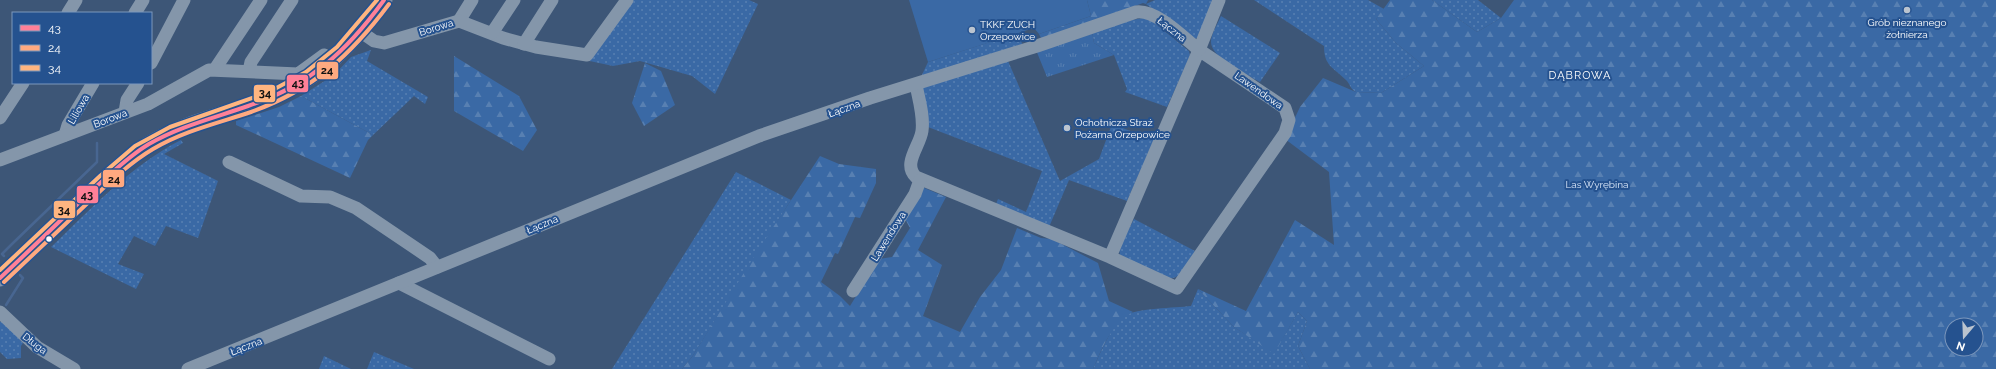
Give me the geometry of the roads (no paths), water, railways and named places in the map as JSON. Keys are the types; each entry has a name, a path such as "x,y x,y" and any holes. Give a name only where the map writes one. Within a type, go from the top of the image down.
{"main road":[{"path":"0,278 107,177 141,150 161,138 188,126 264,101 296,86 334,60 361,32 384,0"}],"street":[{"path":"69,12 76,0"},
{"path":"136,12 143,0"},
{"path":"152,61 174,23 184,0"},
{"path":"215,69 261,0"},
{"path":"249,71 251,62 292,0"},
{"path":"459,20 472,0"},
{"path":"492,33 514,0"},
{"path":"530,46 552,0"},
{"name":"Borowa","path":"361,32 374,41 382,43 459,20 530,46 587,55 627,0"},
{"path":"1110,257 1219,0"},
{"name":"Łączna","path":"188,369 759,136 870,98 916,85 1140,11 1154,16 1199,50"},
{"name":"Lawendowa","path":"853,291 915,194 920,180 1110,257 1177,288 1287,128 1289,117 1281,104 1199,50"},
{"name":"Borowa","path":"0,160 155,101 202,72 215,69 298,74 324,55"},
{"path":"0,118 22,84"},
{"name":"Liliowa","path":"65,135 68,125 92,84"},
{"path":"125,112 127,100 137,84"},
{"path":"916,85 922,127 921,138 910,168 913,175 920,180"},
{"path":"229,162 301,196 330,197 356,208 430,258 437,267"},
{"path":"399,282 549,359"},
{"name":"Długa","path":"0,312 37,347 74,369"}],"waterway":[{"path":"4,256 2,254 97,162 97,143"},
{"path":"6,305 23,278 20,275"}],"place":[{"name":"Grób nieznanego żołnierza","path":"1907,10"},
{"name":"TKKF ZUCH Orzepowice","path":"972,30"},
{"name":"Ochotnicza Straż Pożarna Orzepowice","path":"1067,128"}],"district":[{"name":"DĄBROWA","path":"1580,75"}],"park label":[{"name":"Las Wyrębina","path":"1597,184"}]}
